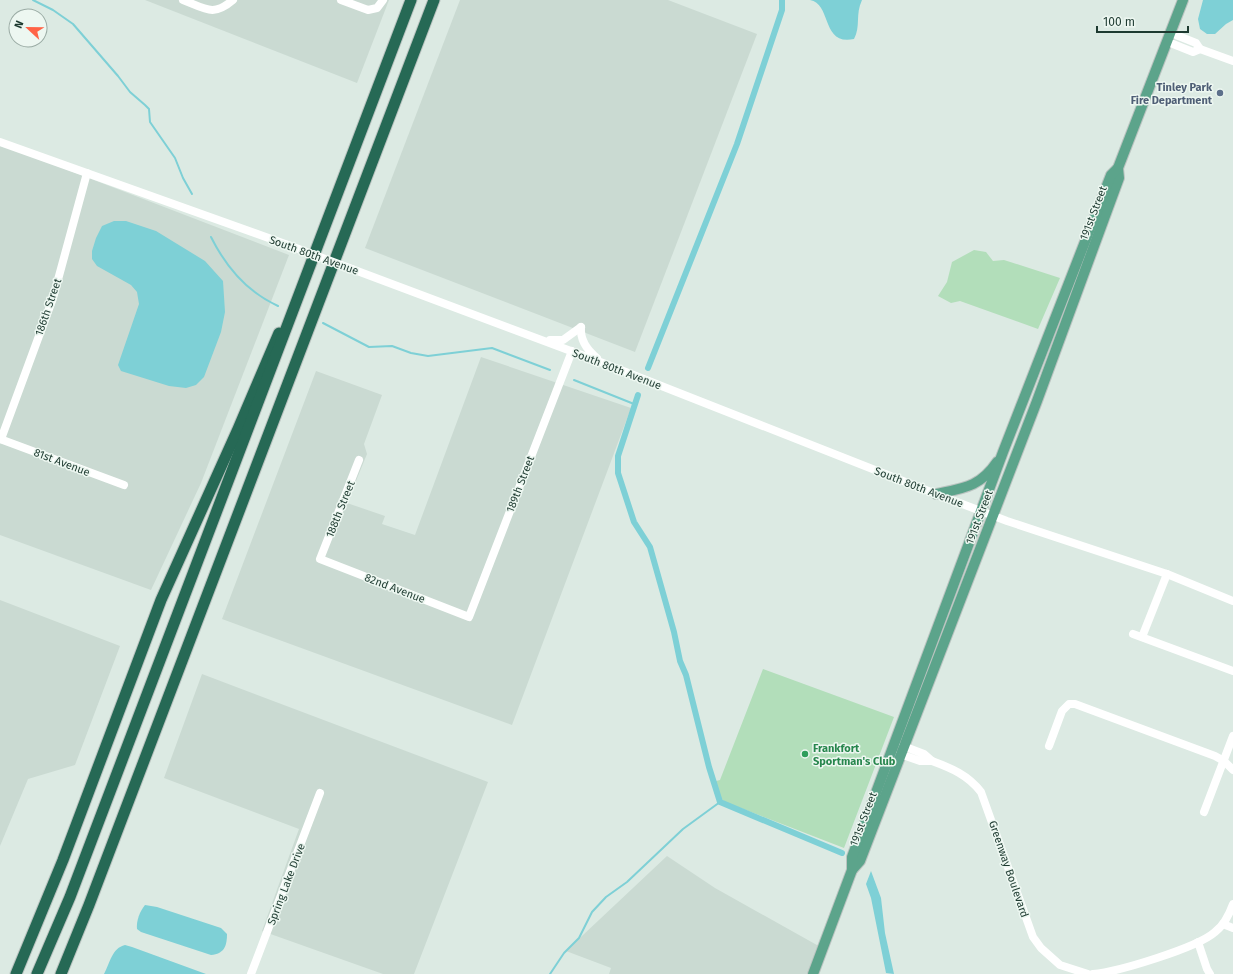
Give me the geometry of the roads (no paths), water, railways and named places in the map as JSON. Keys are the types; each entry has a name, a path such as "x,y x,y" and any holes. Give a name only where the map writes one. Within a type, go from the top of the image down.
{"highway":[{"path":"37,974 70,897 304,285 411,0"},
{"path":"61,974 92,898 434,0"},
{"path":"16,974 63,860 161,600 238,429 275,340 304,285"}],"main road":[{"name":"191st Street","path":"813,974 852,870 852,857 1003,452 1111,175 1118,168 1184,0"},
{"name":"191st Street","path":"852,870 860,861 992,515 1119,178 1118,168"},
{"path":"936,494 971,486 981,481 989,473 1003,452"}],"street":[{"path":"183,0 212,11 222,10 233,0"},
{"path":"341,0 368,10 377,8 383,0"},
{"path":"1169,38 1193,52 1200,50 1233,61"},
{"name":"South 80th Avenue","path":"0,142 288,245 572,351 936,494 992,515 1167,574 1233,601"},
{"name":"186th Street","path":"0,439 53,298 87,173"},
{"path":"539,339 563,340 580,327 580,336 590,353 603,363"},
{"name":"189th Street","path":"469,616 572,351"},
{"name":"81st Avenue","path":"0,439 124,485"},
{"name":"188th Street","path":"320,559 359,460"},
{"name":"82nd Avenue","path":"320,559 469,616"},
{"path":"1142,637 1167,574"},
{"path":"1133,634 1233,672"},
{"path":"1049,746 1062,711 1069,704 1075,704 1224,761 1233,770"},
{"path":"1204,812 1233,736"},
{"name":"Greenway Boulevard","path":"902,750 920,761 932,761 962,774 976,785 981,792 1029,926 1041,948 1060,965 1088,974"},
{"name":"Spring Lake Drive","path":"251,974 320,793"},
{"path":"1093,974 1113,971 1198,942 1215,932 1223,924 1233,904"},
{"path":"1223,924 1233,928"},
{"path":"1198,942 1210,974"}],"water":[{"path":"810,0 862,0 854,39 844,39 836,36 831,31 822,9 817,3"},
{"path":"1203,0 1233,0 1233,20 1215,34 1207,34 1200,29 1198,19"},
{"path":"114,221 126,221 156,231 205,261 223,281 225,312 221,332 204,377 196,385 186,388 169,386 121,371 118,365 139,304 137,292 131,285 97,266 92,259 92,251 102,226"},
{"path":"871,871 881,898 885,933 894,974 886,973 871,898 866,884"},
{"path":"145,905 157,907 221,928 227,934 224,949 219,953 211,955 141,932 137,929 137,923 140,913"},
{"path":"125,945 206,974 104,974 114,953 117,949"}],"waterway":[{"path":"33,0 53,10 73,24 130,92 149,109 150,122 175,158 183,178 192,194"},
{"path":"648,368 737,144 782,10 782,0"},
{"path":"211,237 223,258 238,278 257,294 278,306"},
{"path":"323,323 369,347 392,346 411,353 428,356 492,348 550,370"},
{"path":"574,380 634,404"},
{"path":"638,395 618,456 618,473 634,522 650,547 674,632 680,661 686,675 709,767 720,802 842,853"},
{"path":"550,974 564,953 579,938 592,912 606,897 627,882 683,829 720,802"}],"place":[{"name":"Tinley Park Fire Department","path":"1220,93"},
{"name":"Frankfort Sportman's Club","path":"805,754"}]}
